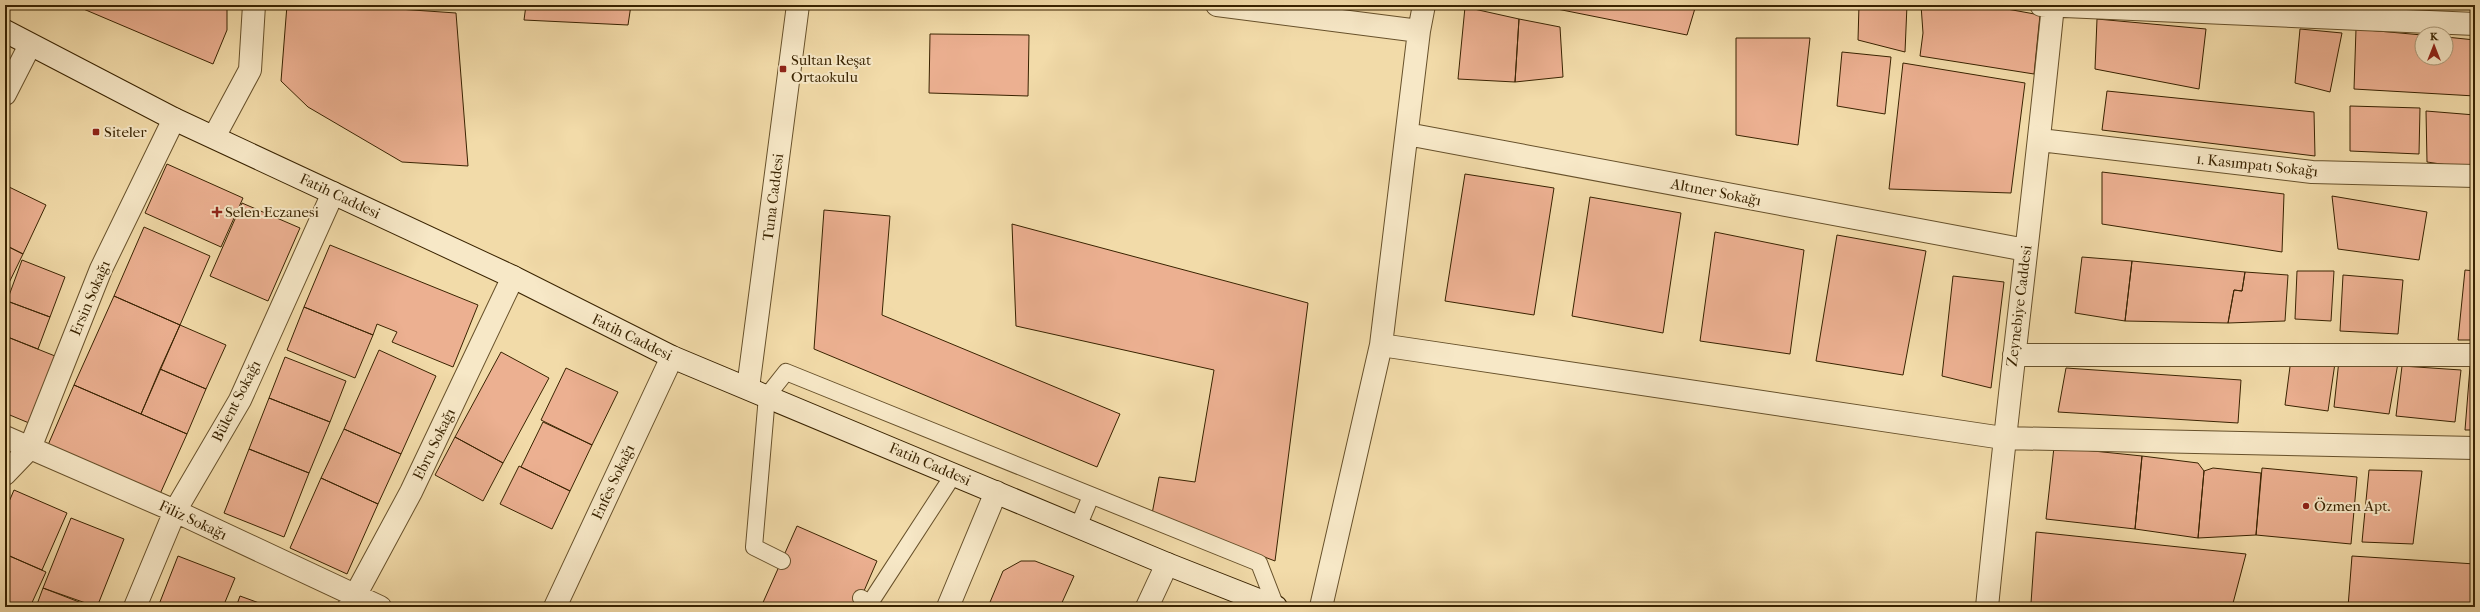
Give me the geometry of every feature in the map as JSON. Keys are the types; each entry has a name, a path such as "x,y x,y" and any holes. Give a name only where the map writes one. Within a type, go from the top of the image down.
{"street":[{"path":"214,137 250,70 254,5"},
{"name":"Tuna Caddesi","path":"758,392 798,5"},
{"path":"1217,5 1419,31"},
{"path":"1321,607 1381,345 1419,31 1424,5"},
{"path":"2049,6 2475,24"},
{"name":"Zeynebiye Caddesi","path":"1987,607 2003,438 2040,140 2049,6"},
{"name":"Fatih Caddesi","path":"5,30 30,45 174,119 513,278 672,357 1166,564 1276,607"},
{"path":"5,94 30,45"},
{"name":"Ersin Sokağı","path":"5,474 30,448 101,269 174,119"},
{"name":"Altıner Sokağı","path":"1407,134 2026,250"},
{"name":"1. Kasımpatı Sokağı","path":"2040,140 2312,172 2475,176"},
{"name":"Bülent Sokağı","path":"134,607 175,511 240,400 333,193"},
{"name":"Ebru Sokağı","path":"352,602 411,492 513,278"},
{"path":"1381,345 2003,438 2475,448"},
{"path":"2014,355 2475,355"},
{"name":"Enfes Sokağı","path":"555,607 672,357"},
{"name":"Filiz Sokağı","path":"5,437 175,511 352,602 380,607"},
{"path":"948,607 996,492"},
{"path":"1147,607 1166,564"}],"lane":[{"path":"782,561 754,547 758,392 786,372 1259,563 1276,607"},
{"path":"860,598 870,603 954,474"},
{"path":"1078,527 1091,496"}],"building":[{"path":"74,5 227,5 227,30 213,64"},
{"path":"287,5 341,5 456,13 468,166 402,162 308,107 281,81"},
{"path":"526,5 631,5 628,25 524,20"},
{"path":"1537,5 1696,5 1687,35"},
{"path":"1859,5 1907,5 1905,52 1858,40"},
{"path":"1921,5 1985,5 2040,15 2034,74 1920,56 1923,33"},
{"path":"1465,7 1519,19 1515,82 1458,79"},
{"path":"1519,19 1560,27 1563,77 1515,82"},
{"path":"2097,19 2206,29 2199,89 2095,69"},
{"path":"2300,29 2342,33 2330,92 2295,83"},
{"path":"2356,29 2414,34 2414,66 2454,66 2454,38 2475,40 2475,96 2354,89"},
{"path":"930,34 1029,35 1028,96 929,93"},
{"path":"1736,38 1810,38 1798,145 1736,135"},
{"path":"1842,52 1891,57 1885,114 1837,106"},
{"path":"1903,63 2025,83 2011,193 1889,189"},
{"path":"2107,91 2314,112 2315,156 2102,130"},
{"path":"2350,106 2420,108 2419,154 2350,151"},
{"path":"2426,111 2475,115 2475,169 2427,162"},
{"path":"167,164 243,198 221,247 145,213"},
{"path":"2102,172 2284,194 2282,252 2102,224"},
{"path":"1465,174 1554,188 1534,315 1445,301"},
{"path":"5,185 46,205 23,254 5,245"},
{"path":"2332,196 2427,212 2419,260 2338,249"},
{"path":"1590,197 1681,213 1663,333 1572,316"},
{"path":"242,203 300,228 268,301 210,276"},
{"path":"824,210 890,216 882,315 1120,414 1097,467 814,349"},
{"path":"1012,224 1308,303 1275,561 1152,514 1159,477 1195,482 1214,370 1016,326"},
{"path":"144,227 210,256 180,325 114,296"},
{"path":"1715,232 1804,250 1790,354 1700,341"},
{"path":"1837,235 1926,251 1903,375 1816,361"},
{"path":"5,245 23,254 5,291"},
{"path":"330,245 478,305 453,367 392,342 397,332 377,324 373,335 304,307"},
{"path":"2082,257 2132,261 2125,321 2075,313"},
{"path":"22,260 65,277 50,317 7,301"},
{"path":"2132,261 2245,272 2242,291 2234,290 2228,323 2125,321"},
{"path":"2465,270 2475,271 2475,340 2458,340"},
{"path":"2297,271 2334,271 2331,321 2295,319"},
{"path":"2245,272 2288,275 2285,321 2228,323 2234,290 2242,291"},
{"path":"2343,275 2403,280 2398,334 2340,331"},
{"path":"1953,276 2004,282 1991,388 1942,376"},
{"path":"114,296 180,325 141,414 74,385"},
{"path":"7,301 50,317 38,349 5,336"},
{"path":"304,307 373,335 355,378 287,350"},
{"path":"180,325 226,345 206,389 160,369"},
{"path":"5,336 55,356 29,423 5,413"},
{"path":"379,350 436,376 401,454 344,429"},
{"path":"501,352 549,378 503,463 455,437"},
{"path":"285,357 346,381 330,422 269,398"},
{"path":"2291,359 2335,363 2328,411 2285,405"},
{"path":"2339,360 2398,363 2389,414 2334,407"},
{"path":"2402,366 2461,370 2455,422 2396,416"},
{"path":"2470,367 2475,367 2475,430 2465,430"},
{"path":"566,368 618,392 592,445 541,420"},
{"path":"2066,368 2241,380 2238,423 2058,412"},
{"path":"160,369 206,389 187,434 141,414"},
{"path":"74,385 187,434 160,494 48,445"},
{"path":"269,398 330,422 309,473 249,449"},
{"path":"543,422 592,445 570,491 521,467"},
{"path":"344,429 401,454 378,504 321,478"},
{"path":"455,437 503,463 483,501 435,475"},
{"path":"2054,447 2142,456 2135,529 2046,519"},
{"path":"249,449 309,473 284,537 224,513"},
{"path":"2142,456 2198,463 2204,471 2198,538 2135,529"},
{"path":"519,466 570,491 552,529 500,504"},
{"path":"2213,468 2261,473 2256,535 2198,538 2204,471"},
{"name":"Özmen Apt.","path":"2262,468 2357,477 2351,544 2256,535"},
{"path":"2369,470 2422,471 2413,544 2362,542"},
{"path":"321,478 378,504 347,574 290,548"},
{"path":"14,490 67,513 42,570 5,554 5,511"},
{"path":"71,518 124,539 97,607 43,588"},
{"path":"797,526 877,561 857,607 761,607"},
{"path":"2036,532 2246,554 2232,607 2073,607 2031,603"},
{"path":"5,554 46,572 30,607 10,607 5,605"},
{"path":"178,556 235,578 223,607 158,607"},
{"path":"2352,556 2475,564 2475,607 2348,607"},
{"path":"1021,561 1035,561 1074,576 1060,607 988,607 1003,571"},
{"path":"43,588 92,607 36,607"},
{"path":"240,596 270,607 236,607"}],"place":[{"name":"Sultan Reşat Ortaokulu","path":"783,69"},
{"name":"Siteler","path":"96,132"},
{"name":"Selen Eczanesi","path":"217,212"},
{"name":"Özmen Apt.","path":"2306,506"}]}
